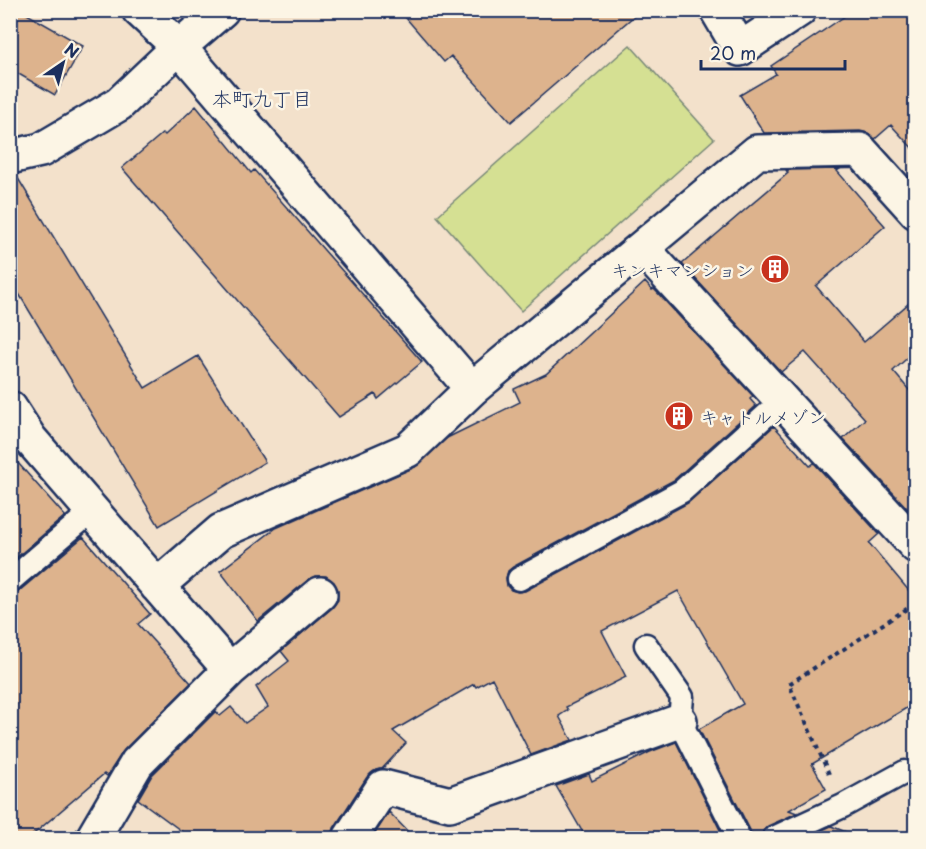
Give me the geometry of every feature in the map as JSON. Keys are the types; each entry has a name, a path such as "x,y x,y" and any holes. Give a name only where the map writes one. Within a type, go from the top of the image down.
{"street":[{"path":"139,10 179,47 472,389"},
{"path":"10,157 41,150 119,104 222,10"},
{"path":"717,10 740,49 799,10"},
{"path":"157,586 221,531 408,450 472,389 757,152 860,150 915,212"},
{"path":"642,248 915,546"},
{"path":"10,408 30,440 230,670"},
{"path":"93,838 137,763 230,670 320,594"},
{"path":"350,838 383,787 450,804 680,721"}],"lane":[{"path":"519,579 682,491 783,400"},
{"path":"10,581 92,511"},
{"path":"646,645 682,698 680,721 739,838"},
{"path":"774,838 843,806 905,772"}],"path":[{"path":"843,806 789,684 915,603"}],"green space":[{"path":"630,45 714,139 521,311 437,216"}],"building":[{"path":"10,10 20,10 83,46 55,95 10,69"},
{"path":"399,10 641,10 511,122 451,56 444,62"},
{"path":"854,10 915,10 915,151 891,125 875,139 868,133 860,131 764,133 740,95 776,74 771,66"},
{"path":"196,106 251,173 254,170 422,362 378,399 375,394 339,417 122,168 163,133 165,135"},
{"path":"840,169 837,171 885,226 816,286 864,342 915,298 915,351 893,371 915,397 915,502 908,509 843,439 865,419 805,352 781,372 682,264 788,173 786,170"},
{"path":"10,175 16,175 145,388 198,356 265,462 159,526 10,279"},
{"path":"645,282 753,396 750,399 756,406 674,480 513,567 508,571 507,586 518,592 525,591 688,503 774,426 810,466 814,463 879,534 869,543 915,598 915,703 812,764 826,789 789,810 797,813 768,826 761,838 752,838 699,729 743,704 678,591 602,631 626,677 566,707 568,710 559,716 572,740 531,755 492,678 476,687 474,684 393,731 406,743 382,769 376,770 367,777 334,828 332,838 191,838 138,799 152,775 216,711 220,716 231,707 245,723 268,707 256,687 289,661 281,651 332,608 338,600 338,590 334,582 326,576 316,576 258,621 220,571 276,528 415,467 447,438 520,402 514,389 546,374"},
{"path":"10,454 65,516 10,563"},
{"path":"83,537 150,614 138,624 191,683 124,750 107,776 104,774 29,838 10,838 10,594 19,591"},
{"path":"676,742 724,838 586,838 556,786 589,774 592,781 650,752"},
{"path":"389,812 414,838 372,838"},
{"path":"831,826 856,836 856,838 805,838"}],"place":[{"name":"キンキマンション","path":"775,269"},
{"name":"キャトルメゾン","path":"679,416"}],"district":[{"name":"本町九丁目","path":"262,98"}]}
